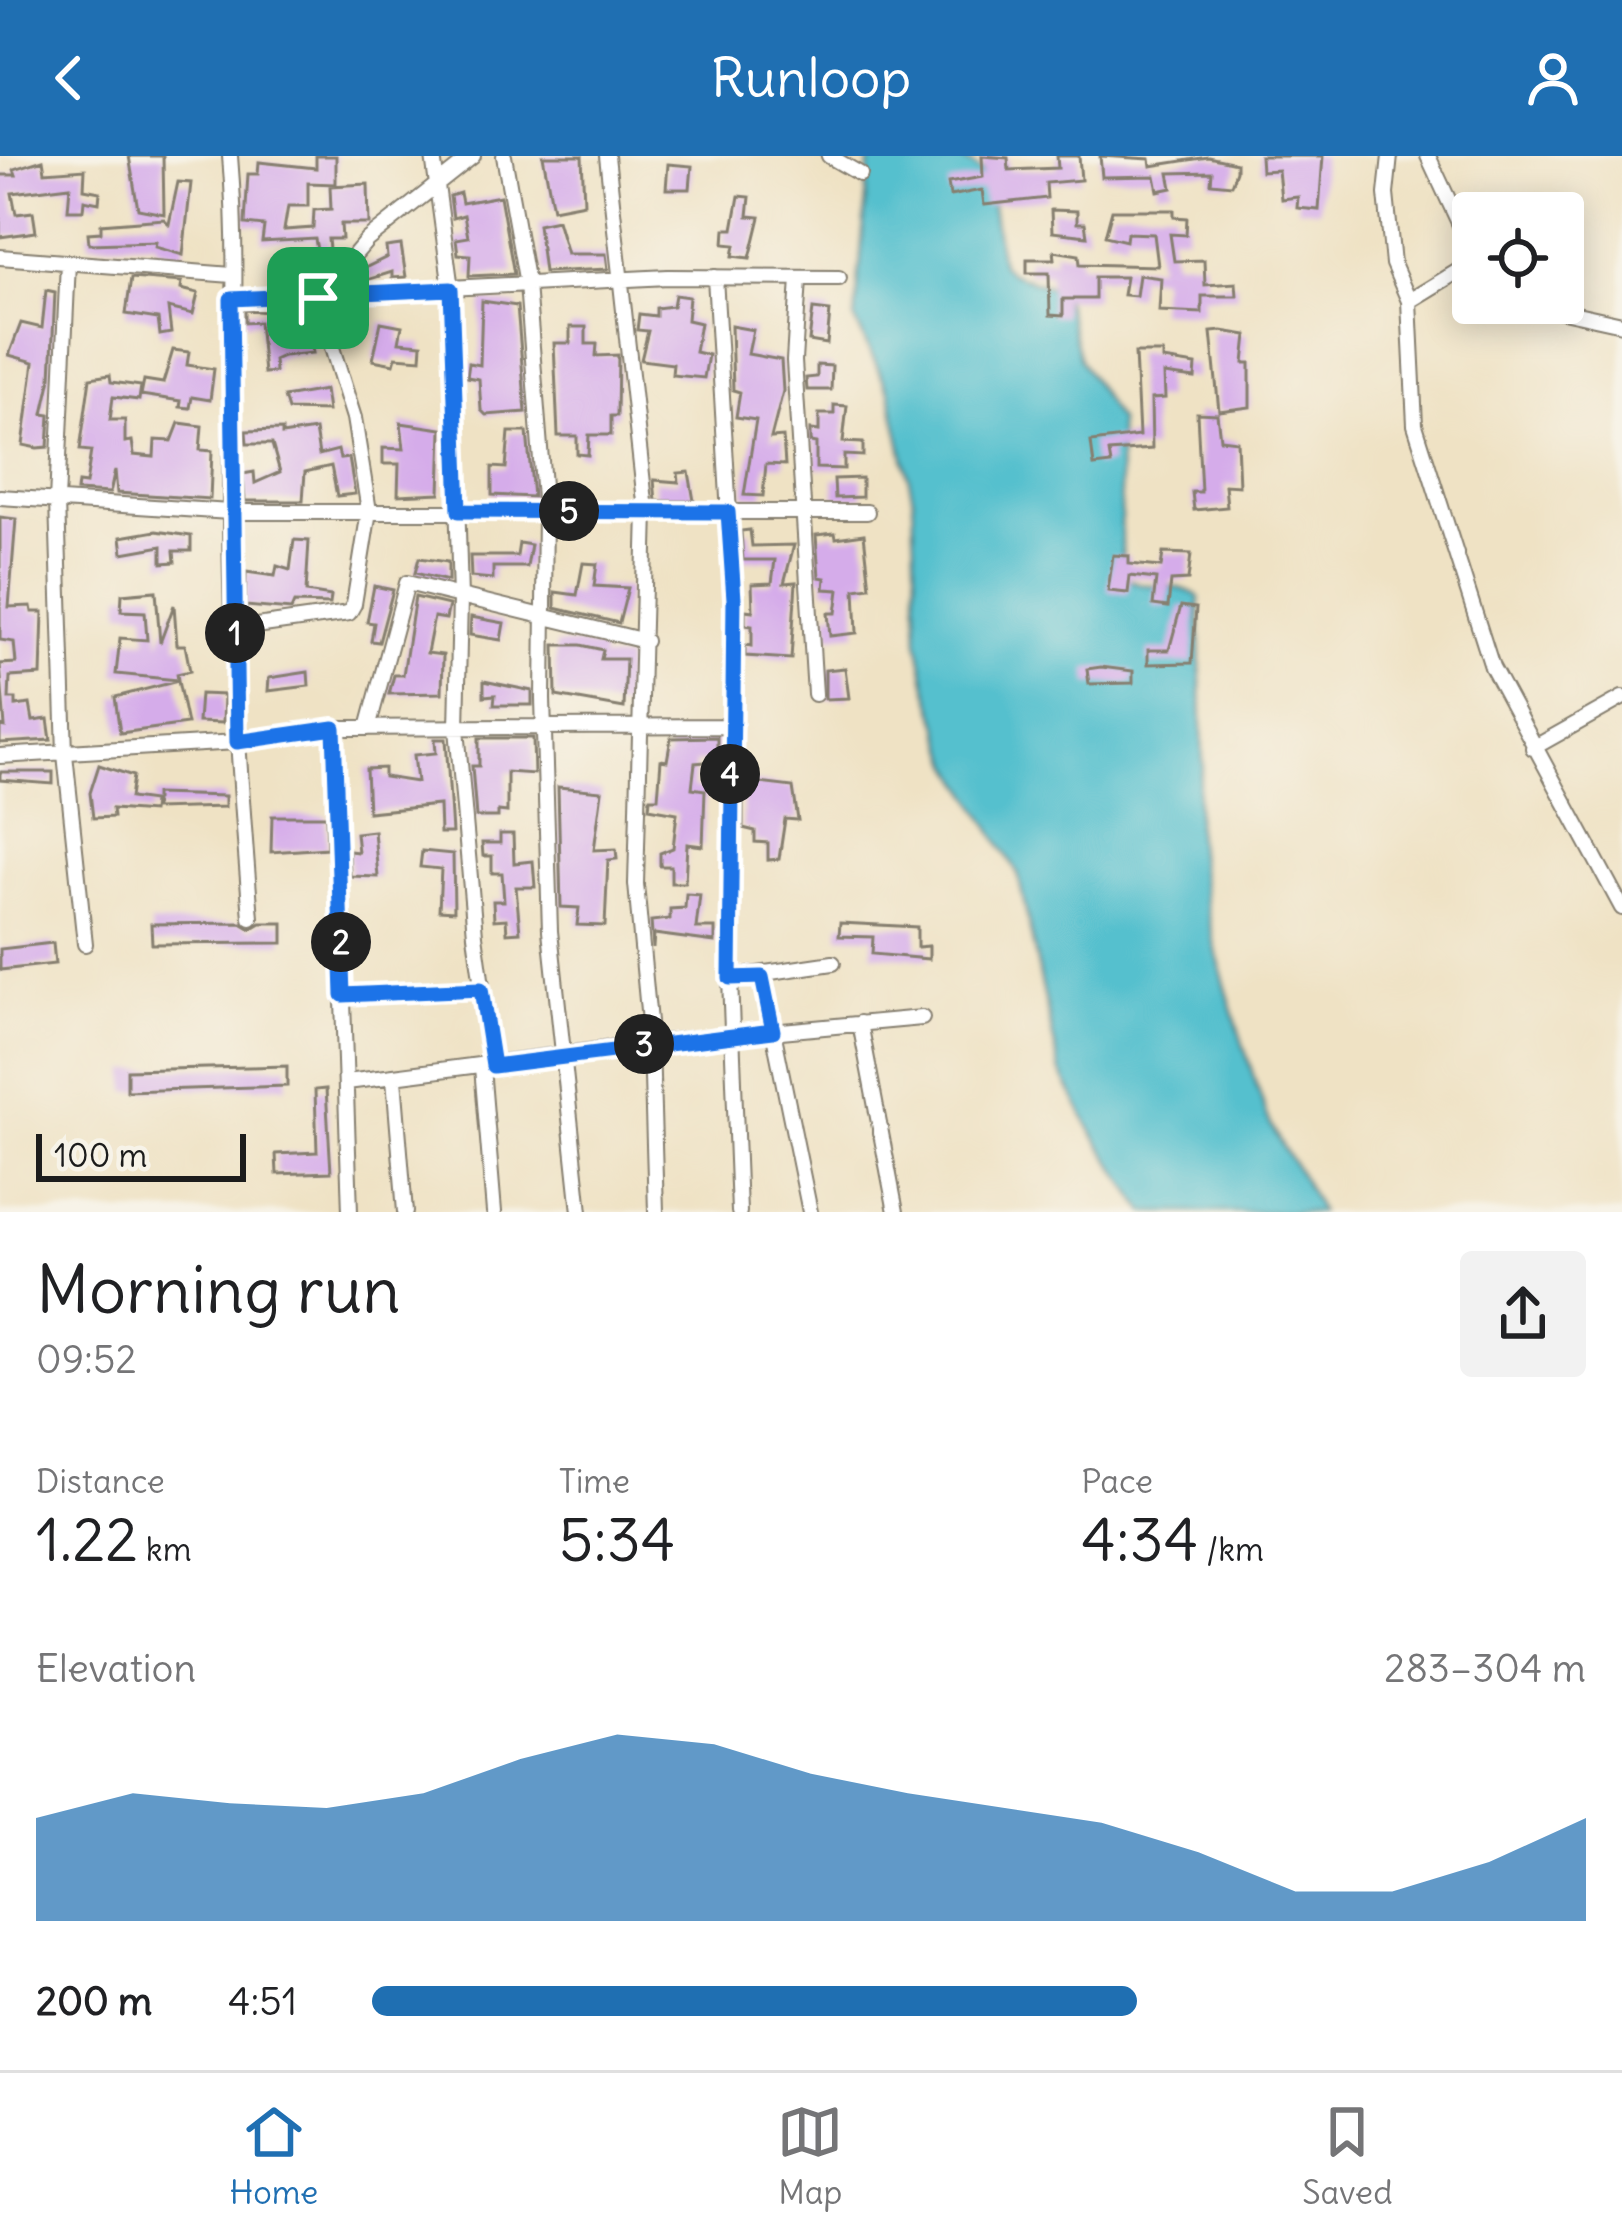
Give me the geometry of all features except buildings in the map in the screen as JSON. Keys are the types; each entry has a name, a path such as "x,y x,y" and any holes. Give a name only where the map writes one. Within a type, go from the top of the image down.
{"street":[{"path":"230,156 230,512 237,742 251,918"},
{"path":"433,156 451,289 459,511 457,728 488,1066 494,1212"},
{"path":"318,298 367,240 473,156"},
{"path":"504,156 527,284 545,511 550,931 580,1212"},
{"path":"607,156 646,511 636,884 651,1043 656,1212"},
{"path":"829,156 860,174"},
{"path":"1390,156 1386,194 1393,264 1409,302 1415,425 1492,667 1622,908"},
{"path":"1428,156 1452,210"},
{"path":"0,257 232,275"},
{"path":"68,262 57,501 65,754 85,944"},
{"path":"1409,302 1452,272"},
{"path":"715,278 734,599 730,978 739,1212"},
{"path":"799,278 794,362 814,694"},
{"path":"231,299 623,279 839,278"},
{"path":"1584,316 1622,324"},
{"path":"235,629 349,613 369,511 354,418 324,322"},
{"path":"0,497 230,512 867,512"},
{"path":"368,728 407,583 645,641"},
{"path":"1533,748 1622,698"},
{"path":"0,756 237,742 334,728 731,726"},
{"path":"334,728 350,1212"},
{"path":"730,978 762,977 833,963"},
{"path":"762,977 810,1212"},
{"path":"343,995 481,989"},
{"path":"347,1082 651,1043 922,1018"},
{"path":"860,1023 896,1212"},
{"path":"394,1078 405,1212"}],"water":[{"path":"870,156 958,156 987,175 1001,264 1010,273 1062,291 1080,360 1118,421 1123,576 1199,597 1203,768 1197,843 1203,889 1225,985 1264,1107 1320,1212 1145,1212 1092,1132 1060,1070 1018,874 952,764 927,686 918,640 913,498 890,393 855,320"}],"route":[{"path":"451,289 459,511 728,512 734,599 730,978 762,977 773,1031 493,1066 481,989 343,995 334,728 237,742 230,512 231,299 318,298 451,289"}]}
